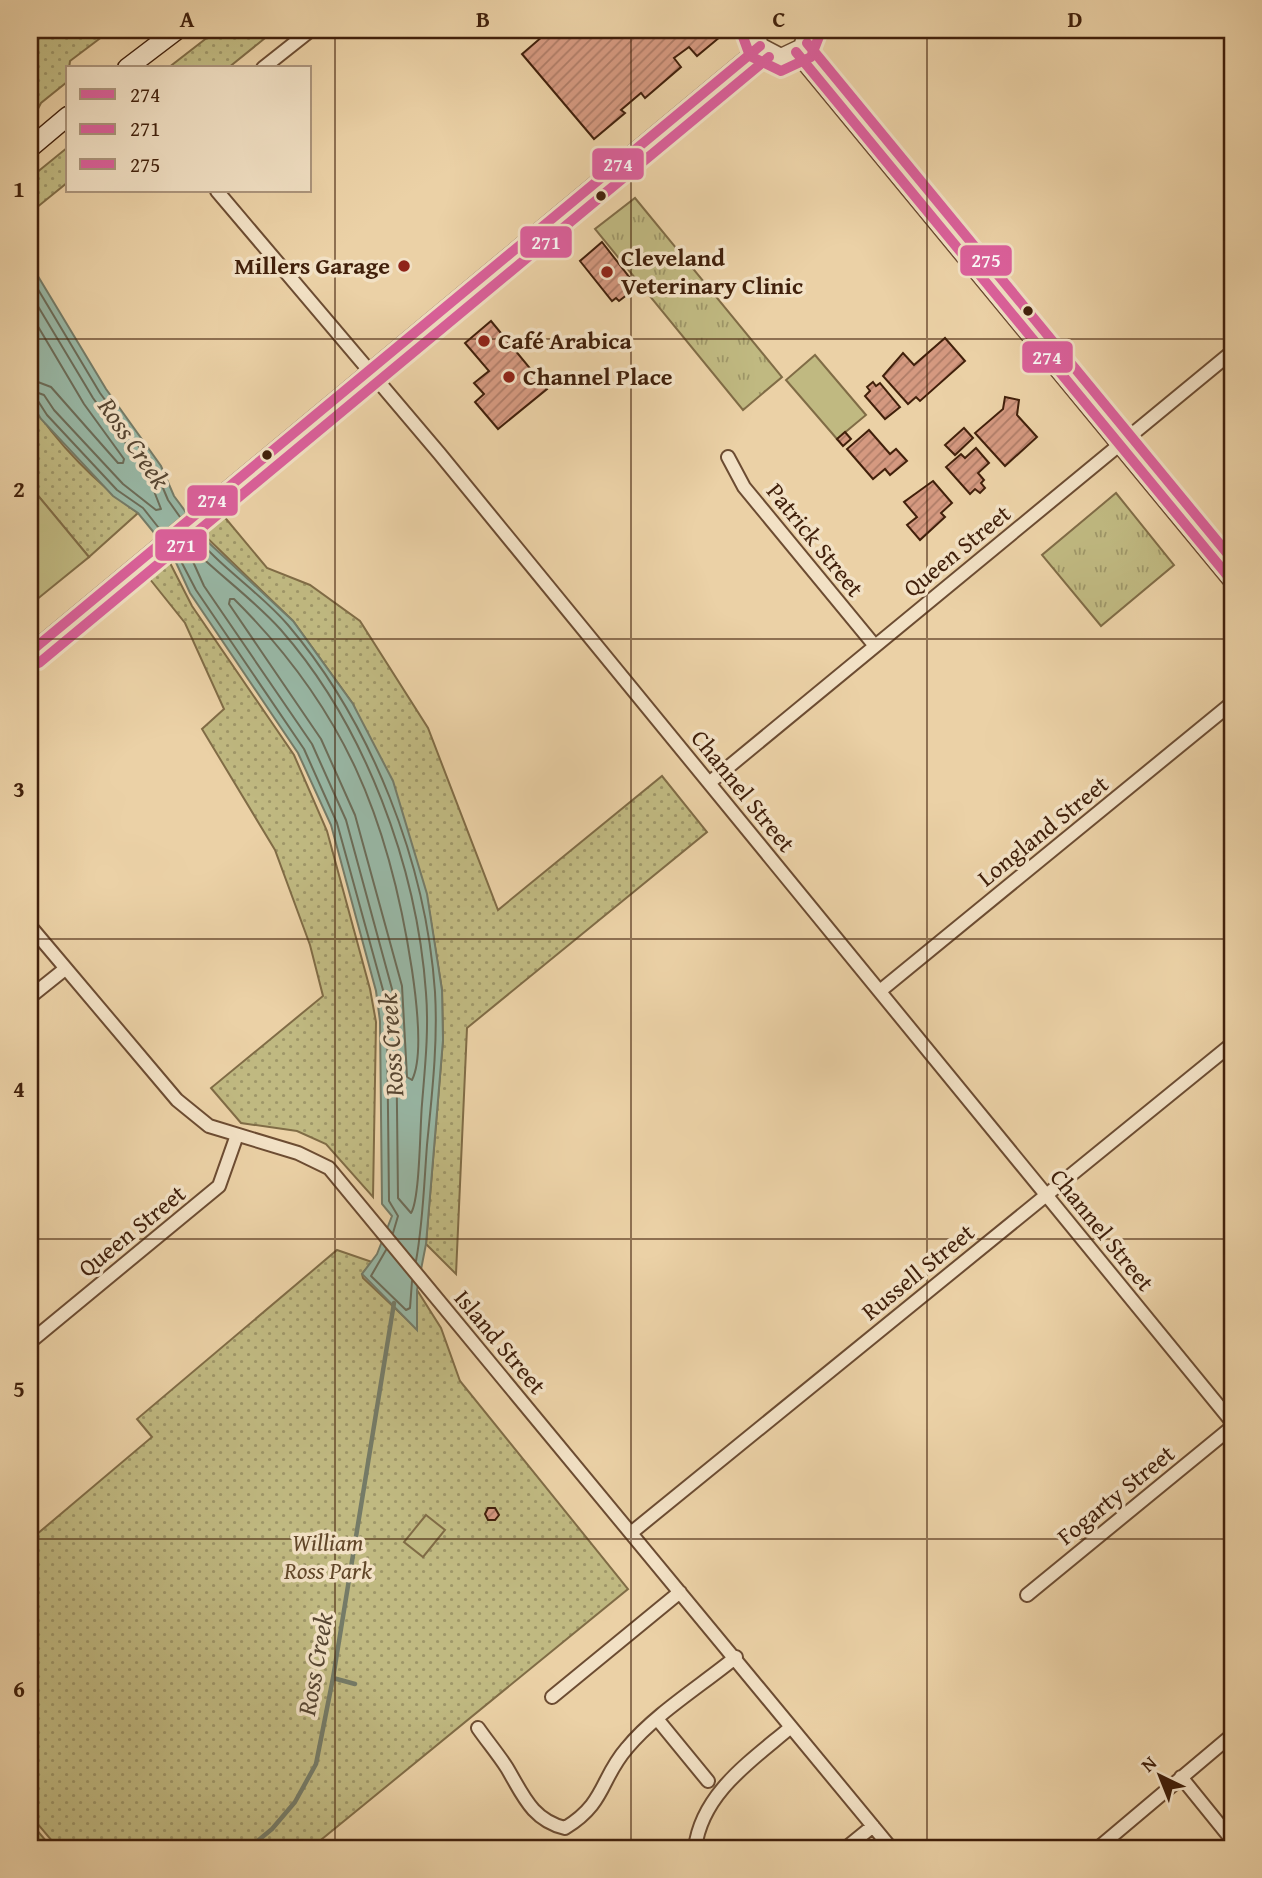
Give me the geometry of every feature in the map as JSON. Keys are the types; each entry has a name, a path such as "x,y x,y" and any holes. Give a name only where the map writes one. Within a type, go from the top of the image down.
{"main road":[{"path":"130,66 177,30"},
{"path":"30,148 66,118"}],"street":[{"path":"266,66 311,30"},
{"path":"755,30 760,46 781,57 796,52 806,40 807,30"},
{"path":"30,652 760,46"},
{"path":"796,52 1232,581"},
{"name":"Channel Street","path":"218,192 709,783 1232,1422"},
{"name":"Queen Street","path":"709,783 1232,352"},
{"name":"Patrick Street","path":"728,457 744,487 874,646"},
{"name":"Longland Street","path":"880,991 1232,703"},
{"name":"Island Street","path":"30,926 177,1100 209,1126 298,1153 329,1168 736,1657 891,1848"},
{"path":"30,997 65,968"},
{"name":"Russell Street","path":"631,1534 1232,1044"},
{"name":"Queen Street","path":"30,1342 219,1186 237,1135"},
{"name":"Fogarty Street","path":"1027,1595 1232,1427"},
{"path":"552,1698 680,1592"},
{"path":"478,1728 505,1765 527,1804 538,1816 565,1828 584,1816 598,1799 625,1749 736,1657"},
{"path":"658,1720 708,1782"},
{"path":"695,1848 697,1829 723,1785 791,1727"},
{"path":"1098,1848 1232,1735"},
{"path":"1181,1777 1232,1840"},
{"path":"846,1848 873,1826"}],"green space":[{"path":"30,30 111,30 70,61 69,66 66,66 66,83 41,103 30,124"},
{"path":"217,30 275,30 230,66 171,66"},
{"path":"66,149 66,184 30,213 30,178"},
{"path":"635,198 782,377 743,410 595,229"},
{"path":"815,355 866,415 837,439 786,380"},
{"path":"30,401 52,432 79,462 108,490 138,513 89,557 30,486"},
{"path":"30,486 89,557 30,605"},
{"path":"1116,493 1174,565 1101,626 1042,555"},
{"path":"222,514 267,568 310,585 360,621 428,728 498,910 662,776 707,832 467,1028 456,1274 426,1244 443,1040 442,990 427,897 353,704 293,621 200,531"},
{"path":"169,561 192,606 294,755 327,831 370,989 376,1022 373,1197 326,1144 297,1131 241,1123 211,1088 323,996 310,945 275,850 202,729 224,709 185,623 149,578"},
{"name":"William Ross Park","path":"337,1250 372,1262 362,1274 363,1278 417,1329 417,1290 441,1328 460,1381 628,1589 311,1848 58,1848 30,1815 30,1540 152,1437 137,1419"},
{"path":"426,1515 445,1530 423,1557 404,1542"},
{"path":"30,1822 52,1848 30,1848"}],"water":[{"path":"30,263 106,389 161,466 174,496 208,542 293,621 353,704 393,781 427,894 442,990 443,1040 426,1244 417,1290 417,1330 362,1274 377,1254 392,1216 382,1204 380,1021 376,991 331,825 298,753 190,593 173,556 138,513 113,496 41,419 30,401"}],"building":[{"path":"550,30 714,30 720,37 697,56 689,47 674,58 681,67 645,98 641,93 621,110 625,113 594,139 522,54"},
{"name":"Cleveland Veterinary Clinic","path":"602,242 633,282 625,290 628,294 619,301 616,298 612,301 580,261"},
{"name":"Channel Place","path":"491,321 547,389 498,429 475,402 484,394 474,383 489,371 465,343"},
{"path":"945,338 965,361 920,401 916,397 908,404 883,376 903,353 914,365"},
{"path":"873,382 876,386 880,383 900,407 885,419 865,396 870,391 867,387"},
{"path":"1005,397 1019,400 1017,415 1037,437 1005,466 975,433 1003,409"},
{"path":"964,428 973,438 955,455 945,445"},
{"path":"869,430 890,454 896,449 907,461 890,475 885,469 873,479 847,449"},
{"path":"845,432 851,439 843,446 837,439"},
{"path":"976,448 989,463 978,473 984,480 981,483 985,488 980,493 975,489 970,494 946,467 961,454 965,458"},
{"path":"933,481 952,503 941,513 945,517 920,540 907,525 917,517 904,502"},
{"path":"488,1508 495,1508 499,1515 495,1520 488,1520 485,1514"}],"waterway":[{"name":"Ross Creek","path":"249,1848 272,1829 295,1802 316,1764 333,1678 394,1303"},
{"path":"333,1678 355,1684"}],"transit line":[{"name":"271","path":"742,34 750,56 781,71 811,57 820,34"},
{"name":"275","path":"807,43 1232,559"},
{"name":"274","path":"30,652 760,46"},
{"name":"274","path":"796,52 1232,581"},
{"name":"271","path":"39,663 769,57"}],"place":[{"name":"Millers Garage","path":"404,266"},
{"name":"Cleveland Veterinary Clinic","path":"607,272"},
{"name":"Café Arabica","path":"484,341"},
{"name":"Channel Place","path":"509,377"}]}
